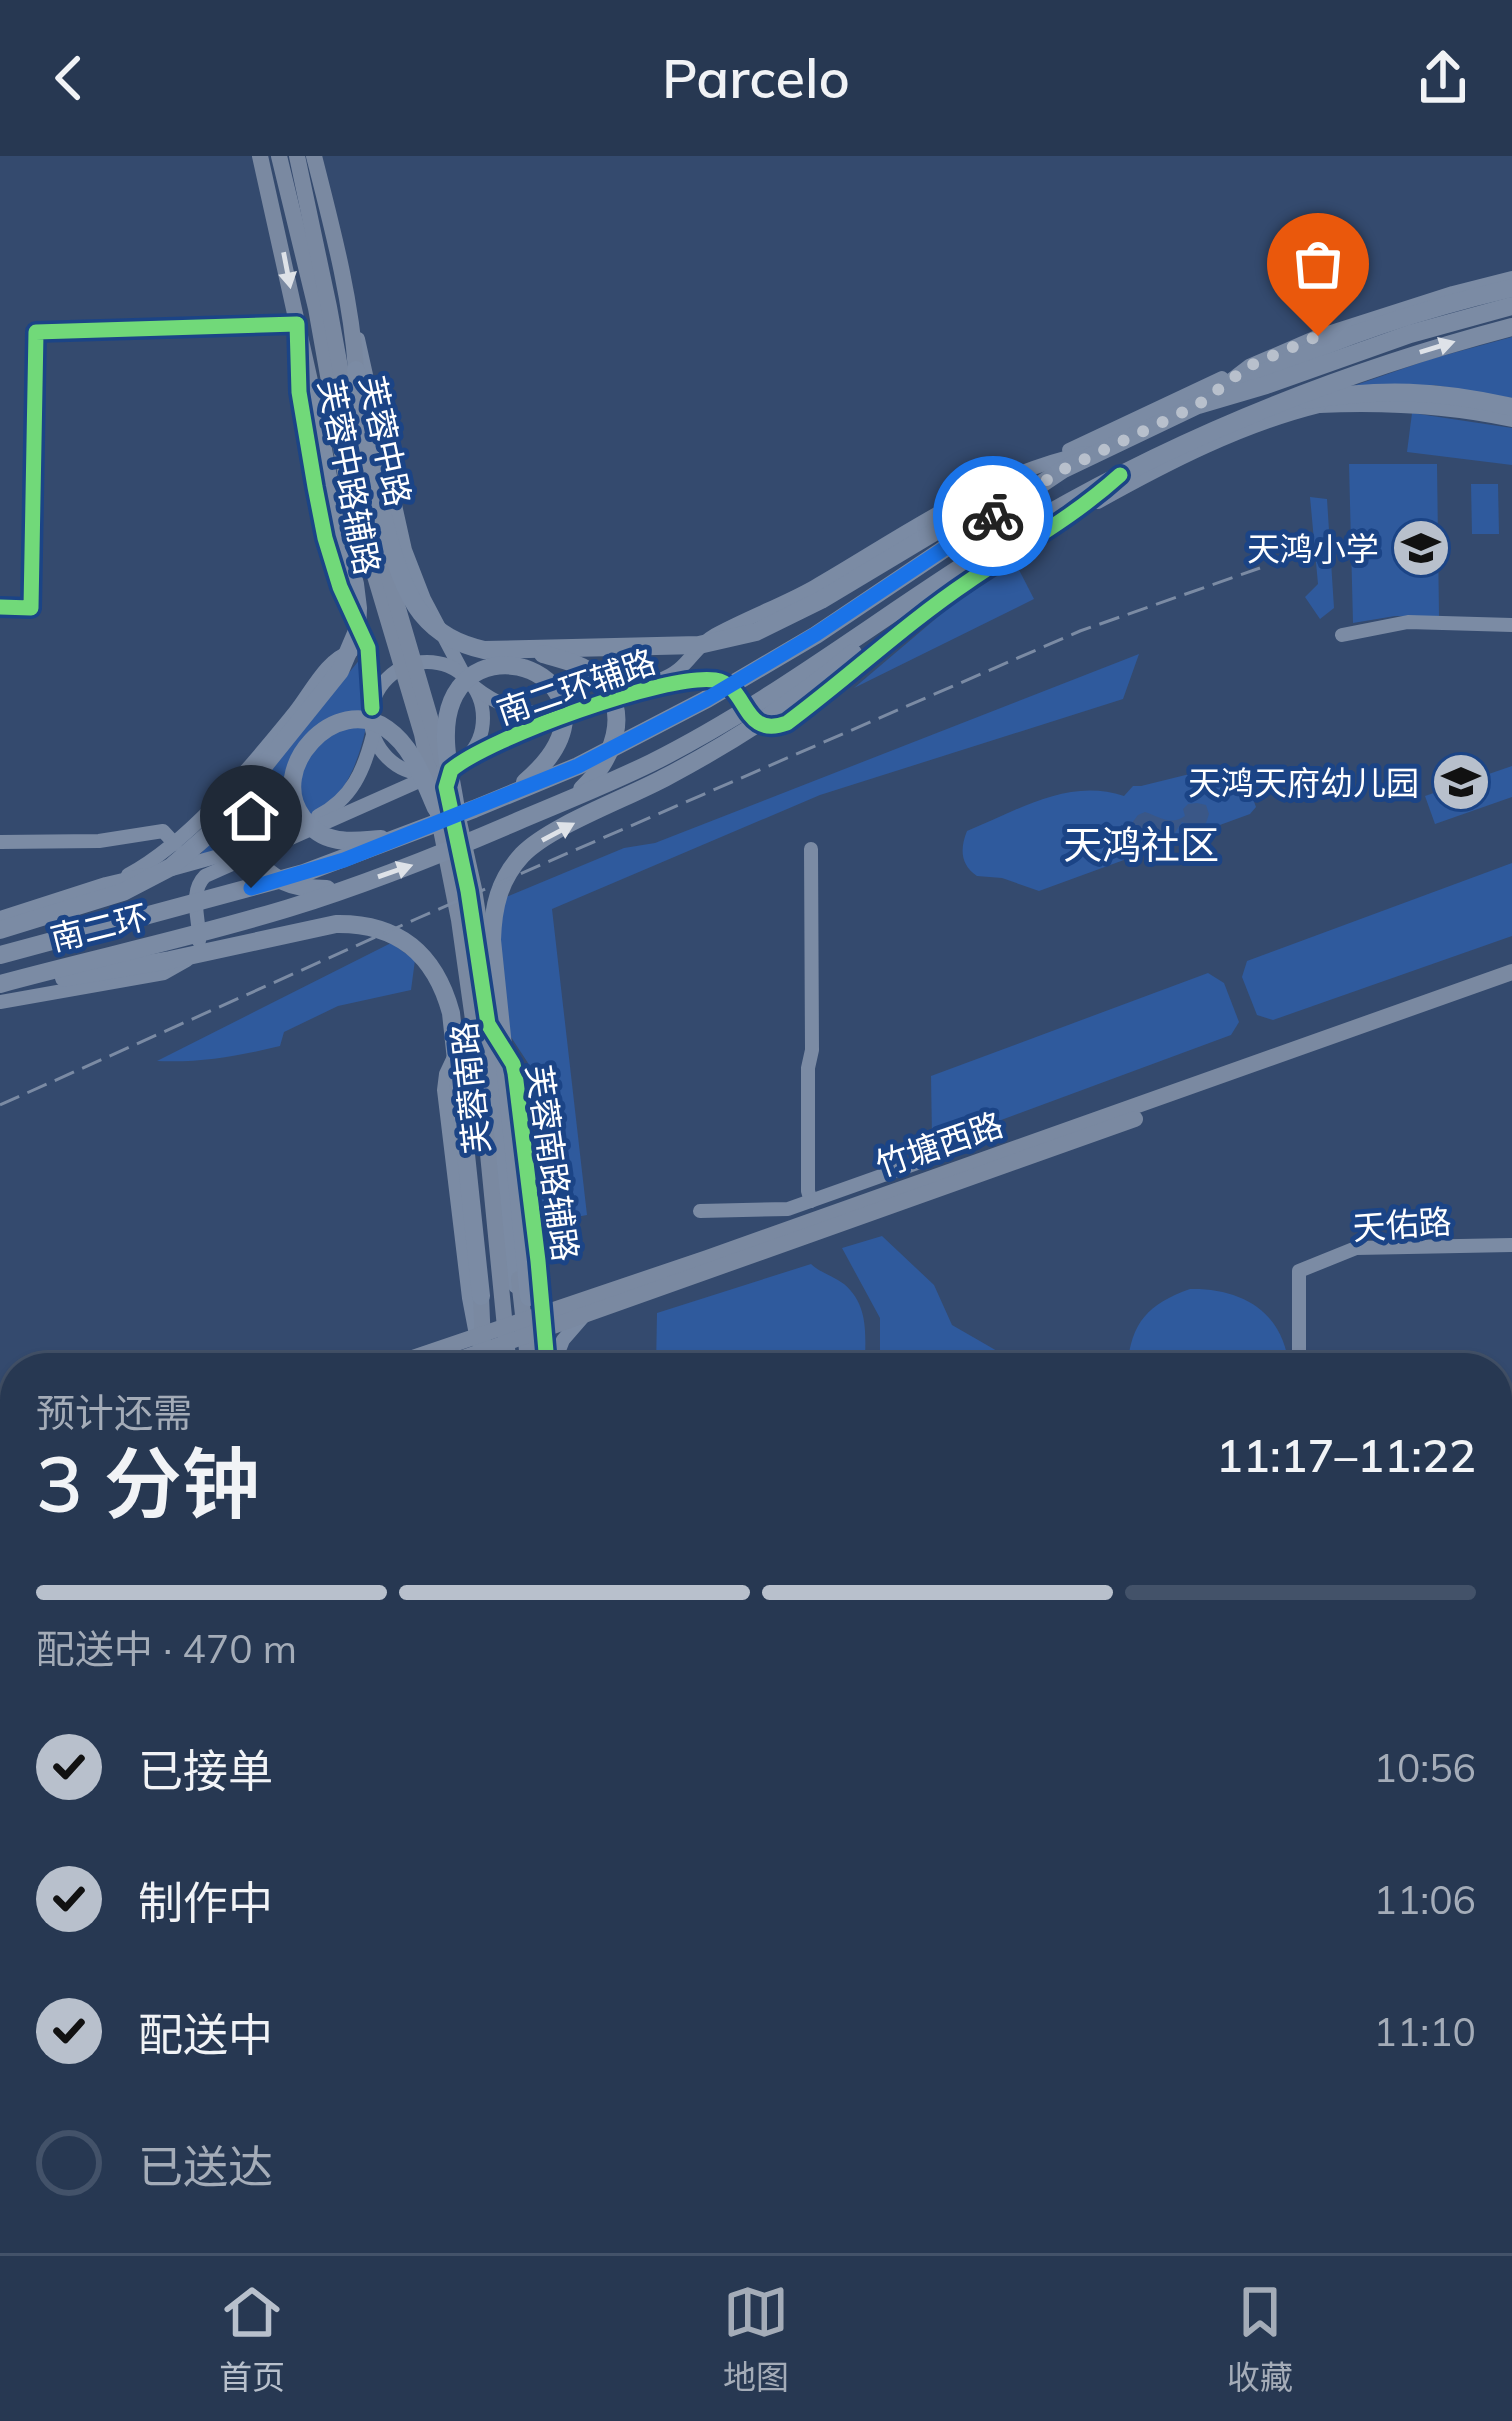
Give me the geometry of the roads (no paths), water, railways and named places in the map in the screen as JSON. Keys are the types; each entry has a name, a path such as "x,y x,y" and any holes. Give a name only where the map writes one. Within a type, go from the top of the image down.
{"highway":[{"path":"356,370 383,512 402,577 418,610 451,639 484,650 699,645 756,632 792,616 981,504 1062,470 1297,355 1412,315 1512,288"},
{"path":"1198,405 1409,334 1512,306"},
{"name":"南二环","path":"0,986 294,907 561,803 711,730 983,553 1073,507 1120,475 1266,407 1442,345 1512,327"},
{"path":"0,930 123,892 171,867 210,832 340,671 357,631 358,608 312,390"},
{"path":"1266,407 1387,391 1429,392 1512,407"},
{"name":"南二环","path":"0,955 304,873 578,766 667,721 816,634 1062,470"},
{"path":"536,1317 492,940 498,893 506,875 533,845 668,776 791,701 927,591"},
{"path":"514,650 584,667 603,683 616,711 615,740 606,761 588,783 561,803"},
{"path":"445,801 446,731 452,700 470,677 517,666 532,669 554,687 564,712 564,731 548,759 504,797"},
{"path":"403,837 334,840 302,816 292,798 292,781 304,750 316,736 363,718 388,729 445,801"},
{"path":"279,748 249,818 252,849 265,868 288,884 304,889 345,888"},
{"path":"0,986 170,960 336,924 359,923 394,935 424,957 451,1012 481,1296"}],"main road":[{"path":"260,156 312,390"},
{"path":"280,156 308,242"},
{"name":"芙蓉中路","path":"297,156 308,242 368,514 415,663 445,801"},
{"path":"314,156 352,318 356,370"},
{"name":"芙蓉南路","path":"445,801 474,889 542,1353"},
{"name":"芙蓉南路","path":"445,801 507,1353"},
{"name":"竹塘西路","path":"586,1305 1512,972"},
{"name":"竹塘西路","path":"424,1353 446,1345 484,1347 536,1317 586,1305 1512,984"},
{"path":"481,1296 484,1347"},
{"path":"536,1317 542,1353"}],"street":[{"name":"南二环辅路","path":"468,680 514,710 543,714 668,677 683,669 709,638 789,602 974,493 1318,336 1512,278"},
{"name":"芙蓉中路辅路","path":"352,318 396,519 414,574 468,680"},
{"name":"芙蓉中路辅路","path":"296,324 299,392 325,538 368,648 372,708"},
{"path":"0,607 32,608 36,332 296,324"},
{"name":"南二环辅路","path":"1198,405 1249,366"},
{"name":"南二环辅路","path":"1266,407 1426,405 1512,420"},
{"name":"南二环辅路","path":"454,766 536,725 696,680 723,682 734,690 747,714 764,726 787,723 969,580 1073,507 1239,433 1319,406"},
{"name":"南二环辅路","path":"1039,463 1108,448"},
{"path":"346,601 363,615 402,606 414,595 414,574"},
{"path":"1342,635 1408,622 1512,625"},
{"path":"106,884 175,844 263,748 338,656 368,648"},
{"path":"0,1002 164,973 179,966 199,940 195,892 205,876 454,766 474,748 483,724 479,697 468,680 449,666 433,662 400,669 377,692 372,708 374,735 390,760 427,774"},
{"path":"0,918 106,884 234,853 326,812 353,788 374,735"},
{"name":"芙蓉南路辅路","path":"445,801 454,766"},
{"name":"芙蓉南路辅路","path":"427,774 445,801 488,1024 514,1282 536,1317"},
{"path":"0,842 99,841 163,831 175,844"},
{"path":"811,849 811,1201"},
{"name":"芙蓉南路辅路","path":"470,925 507,1284 505,1304 484,1347"},
{"path":"478,1006 446,1075 444,1090 484,1347"},
{"name":"芙蓉南路辅路","path":"488,1024 515,1073 536,1317"},
{"path":"700,1210 788,1210 923,1161"},
{"name":"天佑路","path":"1299,1353 1299,1271 1356,1248 1512,1245"},
{"path":"554,1353 586,1305"}],"railway":[{"path":"0,1105 1080,631 1260,568"}],"place":[{"name":"天鸿小学","path":"1421,548"},
{"name":"天鸿天府幼儿园","path":"1461,782"}],"district":[{"name":"天鸿社区","path":"1141,844"}]}
